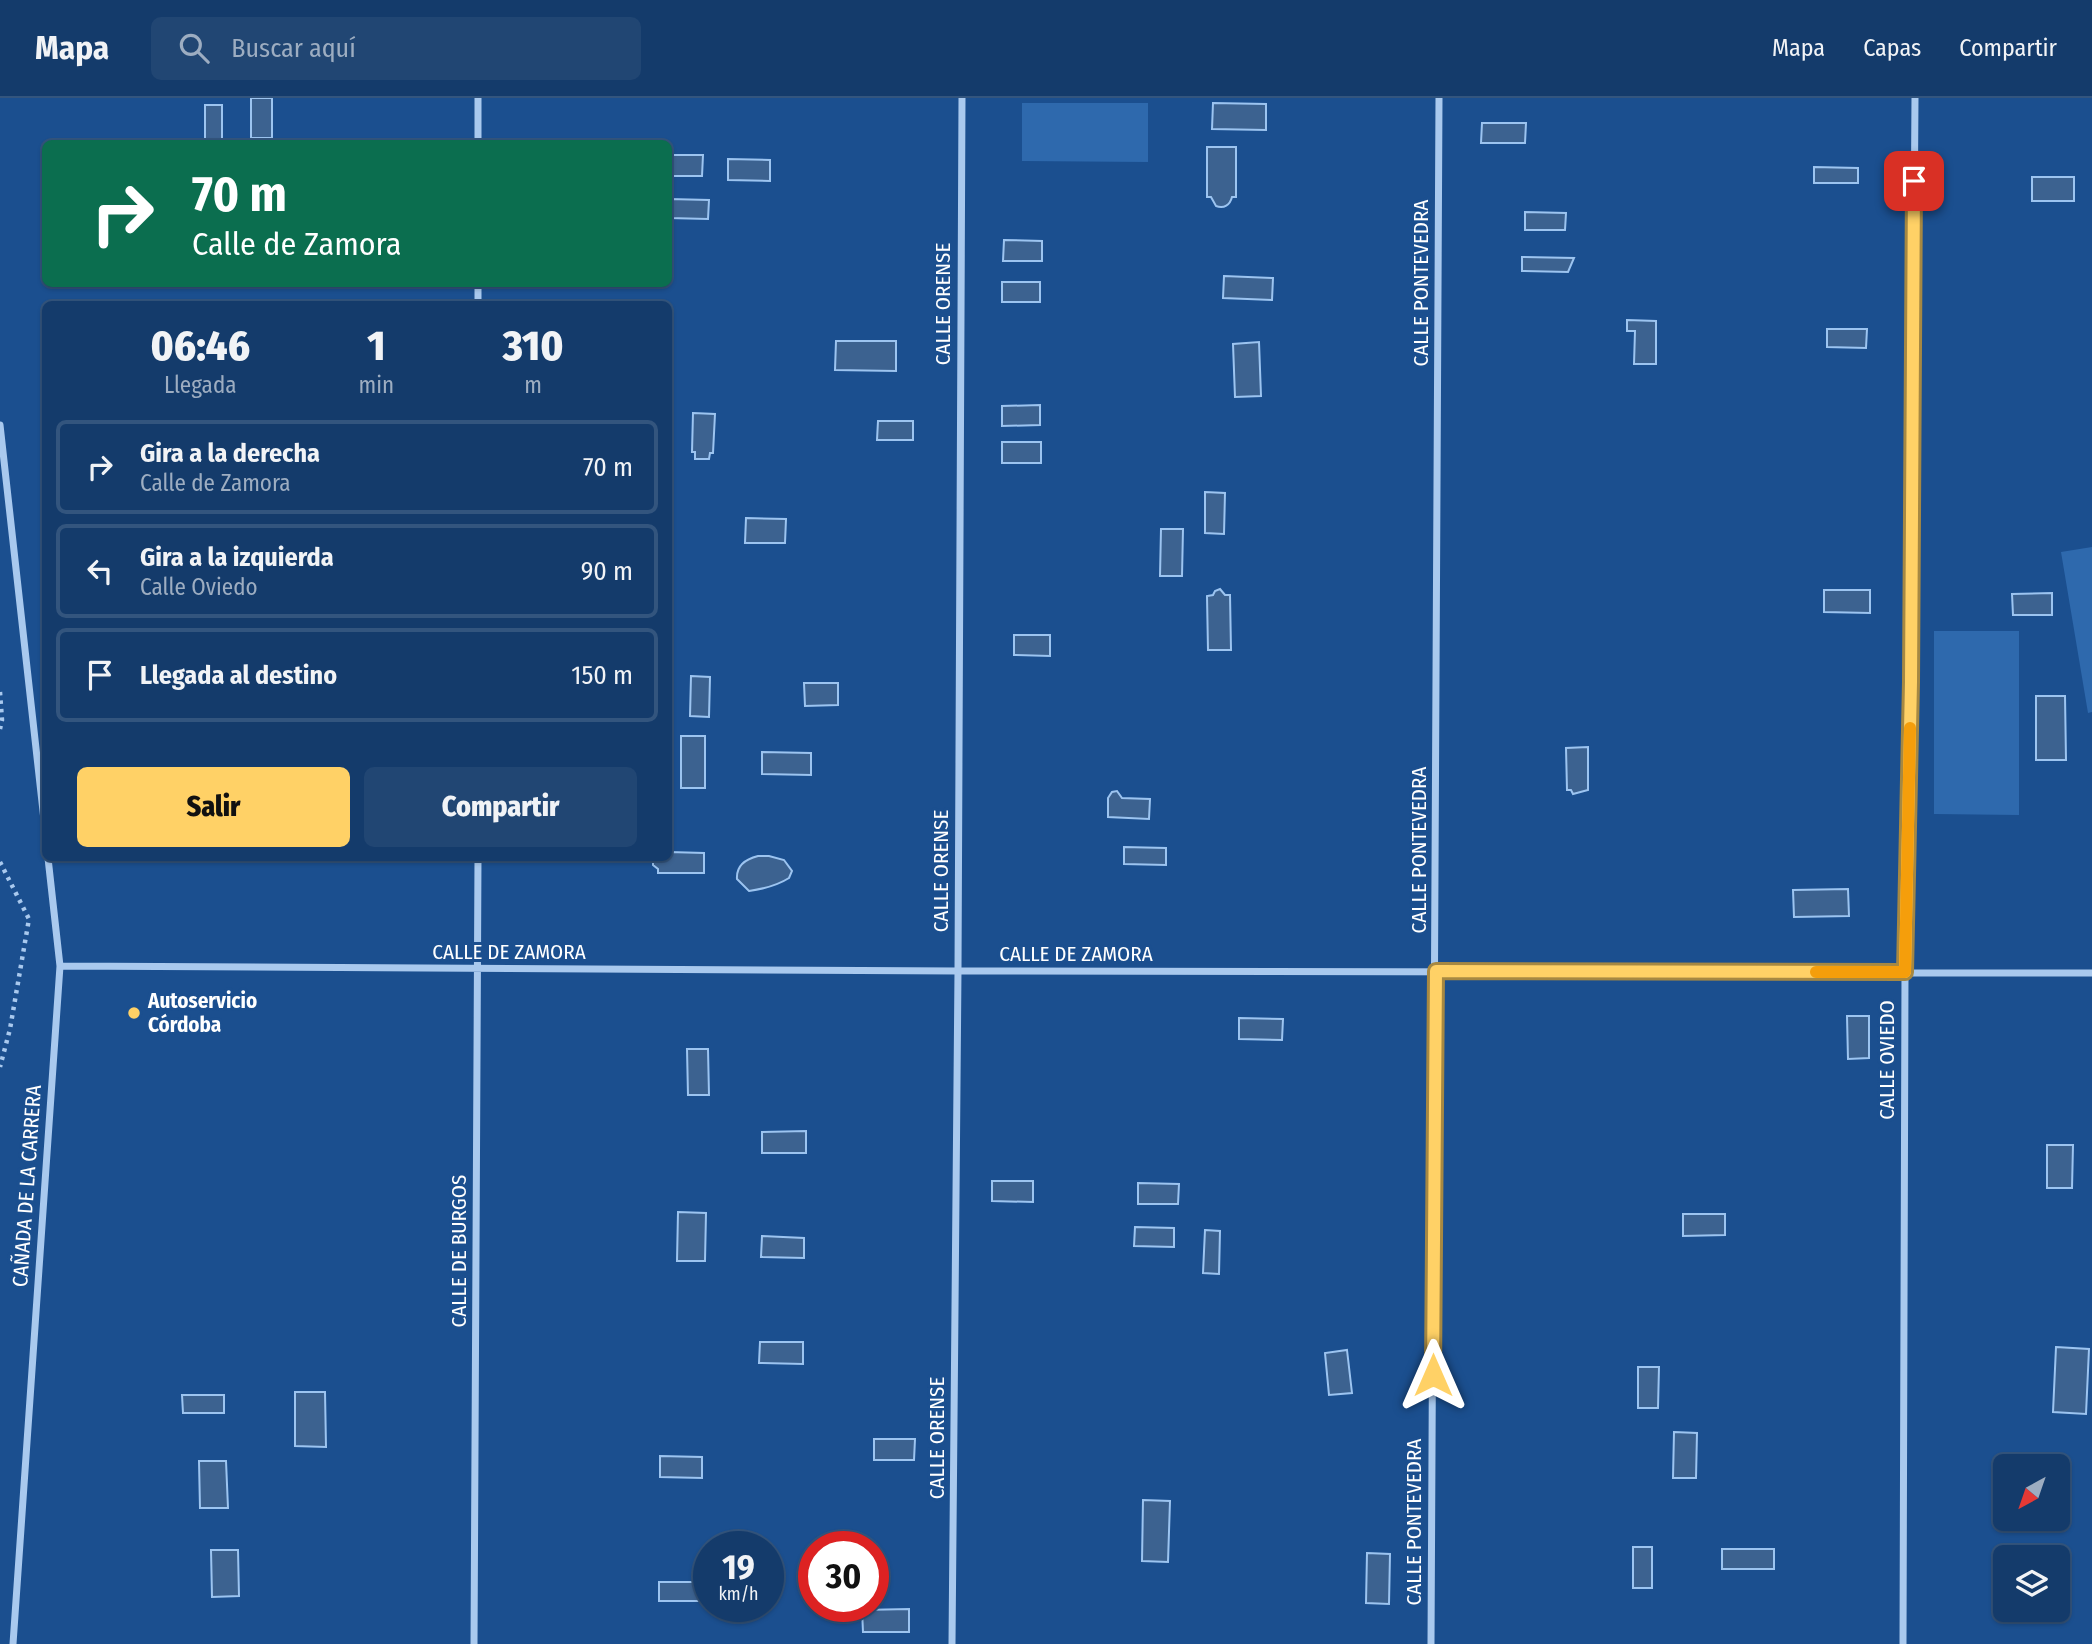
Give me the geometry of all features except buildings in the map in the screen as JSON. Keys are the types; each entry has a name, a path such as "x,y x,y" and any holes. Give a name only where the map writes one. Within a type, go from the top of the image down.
{"street":[{"path":"478,98 478,140"},
{"name":"CALLE ORENSE","path":"952,1644 962,98"},
{"name":"CALLE PONTEVEDRA","path":"1431,1644 1440,98"},
{"name":"CALLE OVIEDO","path":"1903,1644 1905,972 1911,668 1915,98"},
{"path":"0,425 42,802"},
{"name":"CAÑADA DE LA CARRERA","path":"13,1644 60,966 48,861"},
{"name":"CALLE DE BURGOS","path":"474,1644 478,861"},
{"name":"CALLE DE ZAMORA","path":"60,966 2092,973"}],"path":[{"path":"0,692 0,729"},
{"path":"0,862 29,919 10,1029 0,1067"}],"shaded area":[{"path":"251,98 272,98 272,138 251,138"},
{"path":"1022,103 1148,103 1148,162 1022,161"},
{"path":"1213,103 1266,104 1266,130 1212,129"},
{"path":"205,105 222,105 222,140 205,140"},
{"path":"1482,123 1526,123 1525,143 1481,143"},
{"path":"1207,147 1236,147 1236,197 1232,197 1224,207 1216,206 1211,197 1207,197"},
{"path":"672,155 703,155 702,176 672,176"},
{"path":"728,159 770,160 770,181 728,180"},
{"path":"1814,167 1858,168 1858,183 1814,183"},
{"path":"2032,177 2074,177 2074,201 2032,201"},
{"path":"672,199 709,200 708,219 672,218"},
{"path":"1525,212 1566,213 1565,230 1525,230"},
{"path":"1004,240 1042,241 1042,261 1003,261"},
{"path":"1522,257 1574,258 1568,272 1522,271"},
{"path":"1224,276 1273,278 1272,300 1223,298"},
{"path":"1002,282 1040,282 1040,302 1002,302"},
{"path":"1627,320 1656,321 1656,364 1634,364 1635,331 1627,331"},
{"path":"1827,329 1867,329 1866,348 1827,347"},
{"path":"836,341 896,341 896,371 835,370"},
{"path":"1259,342 1261,396 1235,397 1233,344"},
{"path":"1040,405 1040,425 1002,426 1002,406"},
{"path":"693,413 715,414 713,453 710,453 709,459 695,459 695,452 692,452"},
{"path":"878,421 913,421 913,440 877,440"},
{"path":"1002,442 1041,442 1041,463 1002,463"},
{"path":"1205,492 1225,493 1224,534 1205,533"},
{"path":"746,518 786,519 785,543 745,543"},
{"path":"1161,529 1183,529 1182,576 1160,576"},
{"path":"2092,547 2092,712 2088,713 2061,552"},
{"path":"1220,589 1225,595 1230,595 1231,650 1208,650 1207,596"},
{"path":"1824,590 1870,590 1870,613 1824,612"},
{"path":"2052,593 2052,615 2013,615 2012,594"},
{"path":"1934,631 2019,631 2019,815 1934,814"},
{"path":"1014,635 1050,635 1050,656 1014,655"},
{"path":"691,676 710,677 709,717 690,716"},
{"path":"804,683 838,683 838,705 805,706"},
{"path":"2036,696 2065,696 2066,760 2036,760"},
{"path":"681,736 705,736 705,788 681,788"},
{"path":"1588,747 1588,790 1573,794 1571,790 1567,790 1566,748"},
{"path":"762,752 811,753 811,775 762,774"},
{"path":"1117,791 1122,798 1150,799 1149,819 1108,817 1108,798 1112,792"},
{"path":"1124,847 1166,848 1166,865 1124,864"},
{"path":"672,852 704,853 704,873 658,873 658,869 653,865 653,861 672,861"},
{"path":"758,856 784,860 792,871 789,878 749,891 737,879 738,870 746,861"},
{"path":"1848,889 1849,916 1794,917 1793,890"},
{"path":"1847,1016 1869,1016 1869,1058 1848,1059"},
{"path":"1239,1018 1283,1019 1282,1040 1239,1039"},
{"path":"687,1049 708,1049 709,1095 688,1095"},
{"path":"806,1131 806,1153 762,1153 762,1132"},
{"path":"2047,1145 2073,1145 2072,1188 2047,1188"},
{"path":"992,1181 1033,1181 1033,1202 992,1201"},
{"path":"1138,1183 1179,1184 1178,1204 1138,1204"},
{"path":"678,1212 706,1213 705,1261 677,1261"},
{"path":"1683,1214 1725,1214 1725,1235 1683,1236"},
{"path":"1135,1227 1174,1228 1174,1247 1134,1246"},
{"path":"1205,1230 1220,1231 1219,1274 1203,1273"},
{"path":"762,1236 804,1238 804,1258 761,1257"},
{"path":"760,1342 803,1342 803,1364 759,1363"},
{"path":"2056,1347 2089,1349 2086,1414 2053,1412"},
{"path":"1347,1350 1352,1393 1329,1395 1325,1353"},
{"path":"1638,1367 1659,1367 1658,1408 1638,1408"},
{"path":"295,1392 325,1392 326,1447 295,1446"},
{"path":"182,1395 224,1395 224,1413 183,1413"},
{"path":"1674,1432 1697,1433 1696,1478 1673,1478"},
{"path":"874,1439 915,1439 914,1460 874,1460"},
{"path":"660,1456 702,1457 702,1478 660,1477"},
{"path":"199,1461 226,1461 228,1508 200,1508"},
{"path":"1143,1500 1170,1501 1168,1562 1142,1561"},
{"path":"1633,1547 1652,1547 1652,1588 1633,1588"},
{"path":"1722,1549 1774,1549 1774,1569 1722,1569"},
{"path":"211,1550 238,1550 239,1596 212,1597"},
{"path":"1367,1553 1390,1554 1389,1604 1366,1603"},
{"path":"659,1582 693,1582 693,1601 659,1601"},
{"path":"889,1609 909,1609 909,1632 863,1632 863,1622 889,1622"}],"slow traffic":[{"path":"1816,972 1905,972 1910,728"}],"place":[{"name":"Autoservicio Córdoba","path":"134,1013"}],"route":[{"path":"1433,1375 1436,971 1905,972 1911,682 1914,181"}]}
